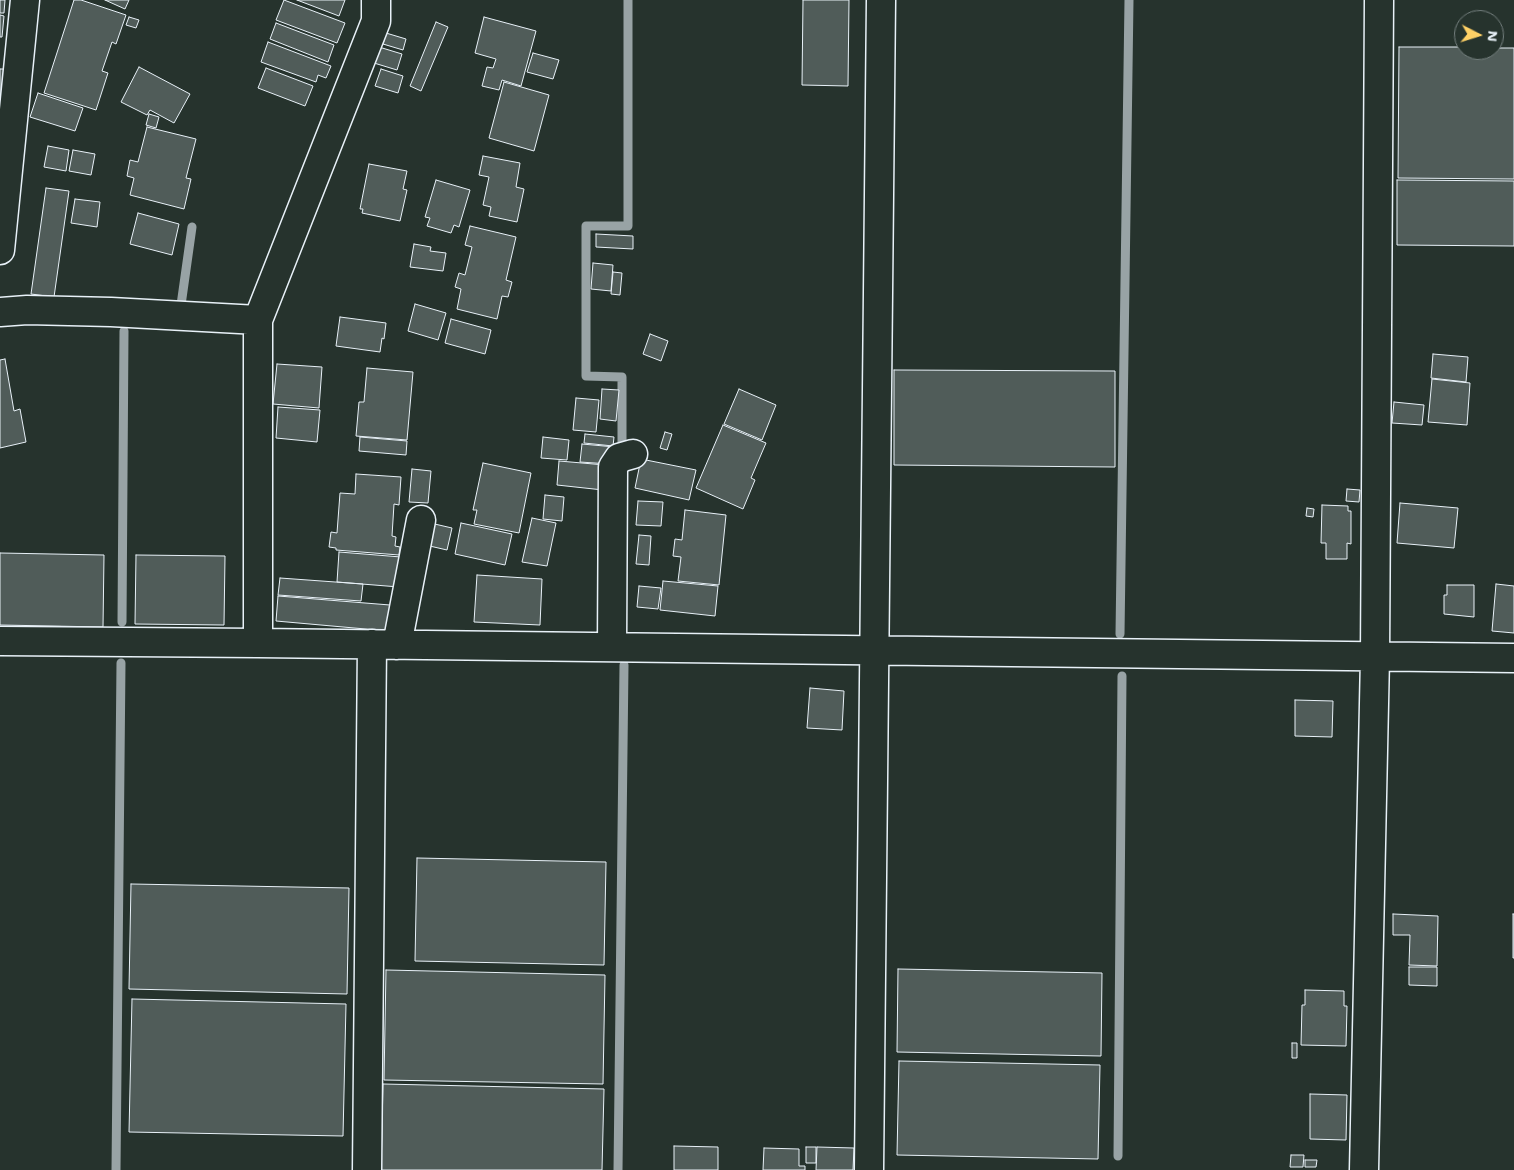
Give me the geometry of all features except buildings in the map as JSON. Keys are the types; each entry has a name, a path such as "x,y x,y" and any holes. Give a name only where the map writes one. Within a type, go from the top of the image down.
{"street":[{"path":"0,250 25,0"},
{"path":"258,643 258,320 376,21 376,0"},
{"path":"869,1170 881,0"},
{"path":"1364,1170 1375,657 1379,0"},
{"path":"0,312 27,310 111,312 258,320"},
{"path":"612,648 613,467 619,458 633,454"},
{"path":"367,1170 384,645 421,520"},
{"path":"0,642 258,643 1514,658"}],"waterway":[{"path":"622,446 622,377 586,376 586,226 628,226 628,0"},
{"path":"1120,634 1129,0"},
{"path":"181,305 192,227"},
{"path":"122,622 124,331"},
{"path":"116,1170 121,663"},
{"path":"618,1170 624,665"},
{"path":"1118,1156 1122,676"}]}
